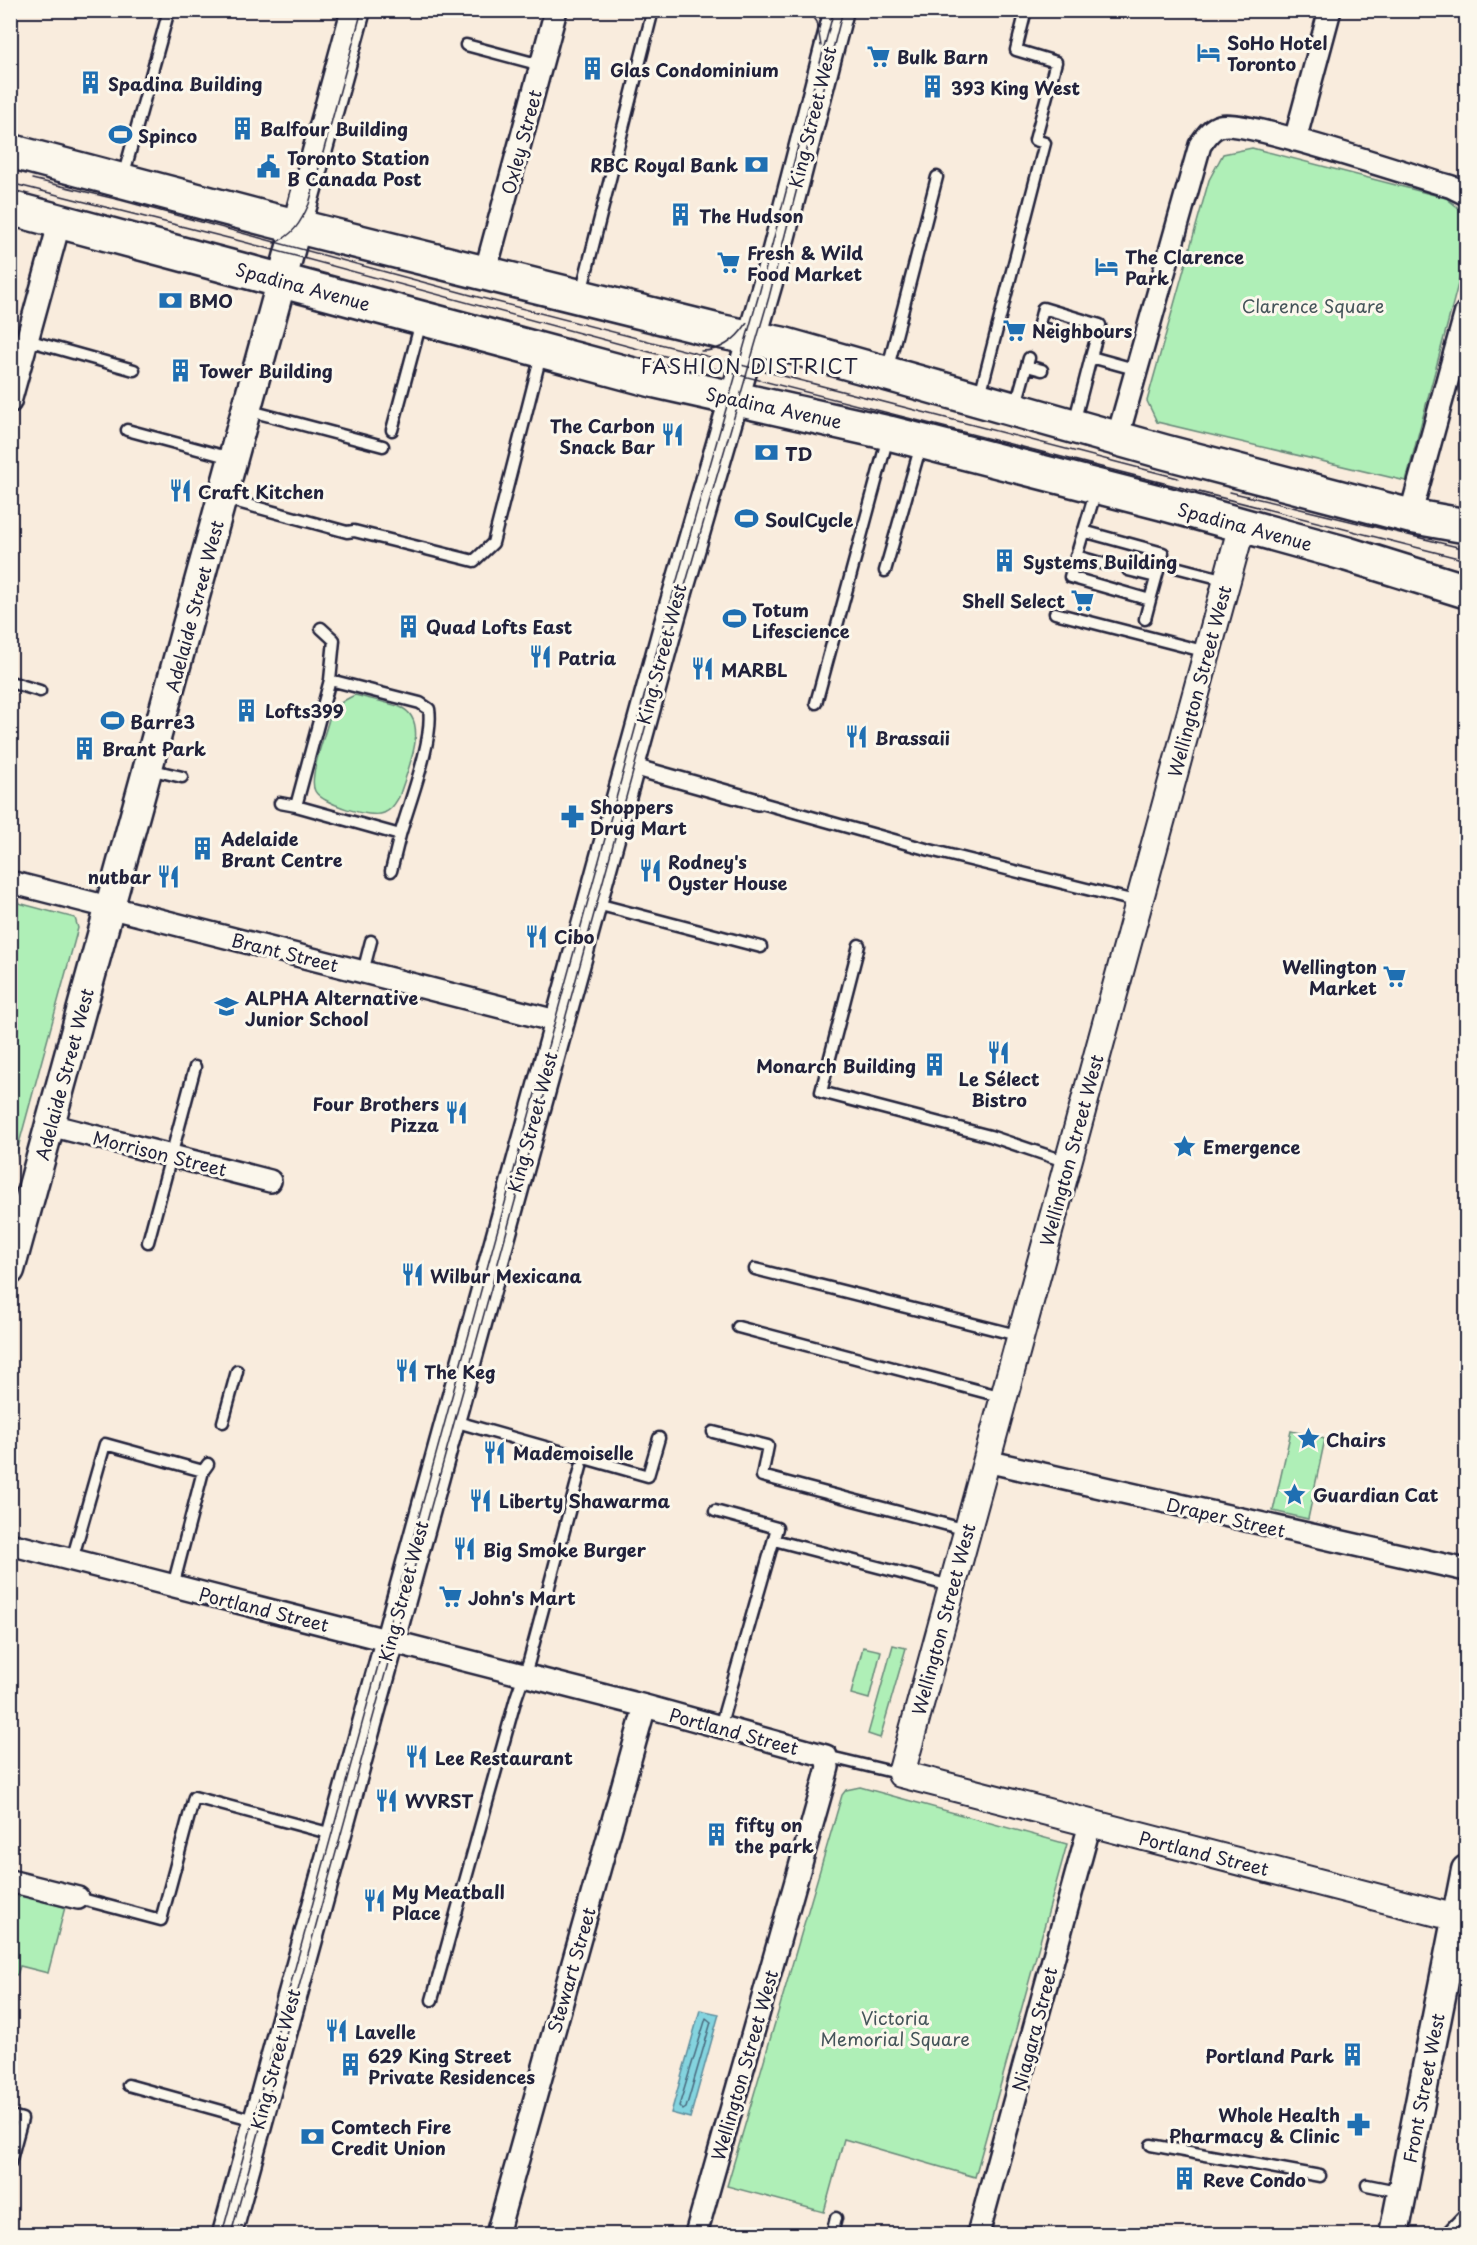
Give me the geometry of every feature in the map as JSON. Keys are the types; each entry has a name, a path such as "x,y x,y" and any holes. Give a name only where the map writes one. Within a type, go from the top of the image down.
{"main road":[{"name":"Adelaide Street West","path":"10,1270 356,10"},
{"name":"King Street West","path":"227,2235 592,902 734,398 753,338 839,10"},
{"path":"10,151 297,227 753,338 1117,439 1410,516 1467,526"},
{"name":"Spadina Avenue","path":"10,208 656,381 889,433 1242,525 1467,591"},
{"name":"Front Street West","path":"1394,2235 1467,1870"}],"street":[{"name":"Oxley Street","path":"485,273 556,10"},
{"path":"1295,140 1330,10"},
{"path":"1117,439 1200,145 1209,133 1219,126 1227,125 1295,140 1467,194"},
{"path":"10,402 23,342 60,221"},
{"path":"1410,516 1467,312"},
{"name":"Wellington Street West","path":"901,1774 1242,525"},
{"path":"630,766 758,802"},
{"name":"Brant Street","path":"10,882 560,1022"},
{"name":"Morrison Street","path":"50,1125 270,1181"},
{"name":"Draper Street","path":"986,1461 1467,1570"},
{"name":"Portland Street","path":"10,1544 645,1706 826,1756"},
{"name":"Stewart Street","path":"497,2235 645,1706"},
{"name":"Wellington Street West","path":"696,2235 824,1782 828,1767 826,1756"},
{"name":"Portland Street","path":"901,1774 1457,1918"},
{"name":"Niagara Street","path":"978,2235 1090,1824"},
{"path":"10,1881 78,1898"}],"lane":[{"path":"122,180 169,10"},
{"path":"580,296 653,10"},
{"path":"979,401 1045,143 1035,140 1056,62 1016,50 1026,10"},
{"path":"466,45 541,65"},
{"path":"886,374 937,177"},
{"path":"1054,331 1037,329 1043,308 1100,325 1090,341 1091,357 1080,380 1073,427"},
{"path":"392,430 422,319"},
{"path":"23,342 134,370"},
{"path":"223,498 347,532 354,531 474,561 493,543 542,351"},
{"path":"1091,357 1137,370"},
{"path":"1014,411 1028,362 1042,370"},
{"path":"247,410 383,446"},
{"path":"127,429 234,458"},
{"path":"816,703 889,433"},
{"path":"885,571 921,441"},
{"path":"1097,487 1070,577 1150,600"},
{"path":"1083,531 1163,553 1145,619"},
{"path":"1076,556 1104,564"},
{"path":"1160,563 1227,580"},
{"path":"1128,570 1156,577"},
{"path":"1055,613 1208,652"},
{"path":"296,806 330,680 334,640 321,628"},
{"path":"330,680 420,703 429,709 431,722 391,871"},
{"path":"10,682 40,691"},
{"path":"149,769 182,777"},
{"path":"758,802 926,849 1139,902"},
{"path":"280,803 400,835"},
{"path":"592,902 761,947"},
{"path":"363,972 371,941"},
{"path":"860,945 821,1092 990,1136 1067,1162"},
{"path":"148,1242 195,1066"},
{"path":"755,1269 1021,1336"},
{"path":"738,1327 1003,1397"},
{"path":"223,1422 237,1371"},
{"path":"450,1420 648,1476 659,1438"},
{"path":"713,1432 768,1446 762,1476 967,1530"},
{"path":"72,1560 105,1444 206,1468 173,1586"},
{"path":"432,2000 581,1467"},
{"path":"715,1511 777,1528 720,1727"},
{"path":"774,1540 951,1587"},
{"name":"Portland Street","path":"826,1756 901,1774"},
{"path":"78,1898 161,1920 191,1793 336,1835"},
{"path":"128,2085 258,2121"},
{"path":"10,2163 22,2118 15,2117"},
{"path":"1151,2145 1320,2176"},
{"path":"1367,2185 1402,2193"},
{"path":"1446,2235 1466,2216"},
{"path":"831,2235 836,2218"}],"green space":[{"name":"Clarence Square","path":"1252,148 1446,198 1466,214 1466,254 1406,481 1157,422 1147,401 1209,180 1223,154"},
{"path":"355,695 400,707 409,714 414,723 416,735 407,775 399,797 384,813 369,814 336,805 319,796 313,785 318,756 331,714 339,704"},
{"path":"11,901 75,918 78,928 11,1173"},
{"path":"1291,1431 1325,1439 1308,1519 1273,1511"},
{"path":"893,1645 906,1648 880,1738 868,1734"},
{"path":"863,1647 881,1651 869,1699 851,1694"},
{"name":"Victoria Memorial Square","path":"860,1787 1067,1844 975,2177 844,2139 824,2212 727,2186 842,1795 846,1790"},
{"path":"11,1893 65,1907 48,1973 20,1966 17,1975 11,1974"}],"water":[{"path":"700,2010 719,2014 690,2118 671,2113"}],"tram line":[{"path":"274,243 296,228 309,204 362,10"},
{"path":"809,10 817,22 821,46"},
{"path":"222,2234 651,671 759,294 834,10"},
{"path":"231,2234 669,641 769,297 843,10"},
{"path":"32,179 120,200 478,297 1178,478"},
{"path":"10,183 244,242 657,354 1466,560"},
{"path":"701,351 721,347 738,335 747,323"},
{"path":"1230,492 1466,549"}],"place":[{"name":"SoHo Hotel Toronto","path":"1209,52"},
{"name":"Bulk Barn","path":"879,56"},
{"name":"Glas Condominium","path":"592,69"},
{"name":"Spadina Building","path":"90,83"},
{"name":"393 King West","path":"933,87"},
{"name":"Balfour Building","path":"242,128"},
{"name":"Spinco","path":"120,135"},
{"name":"RBC Royal Bank","path":"756,164"},
{"name":"Toronto Station B Canada Post","path":"269,167"},
{"name":"The Hudson","path":"681,215"},
{"name":"Fresh & Wild Food Market","path":"729,262"},
{"name":"The Clarence Park","path":"1107,266"},
{"name":"BMO","path":"171,300"},
{"name":"Neighbours","path":"1014,330"},
{"name":"Tower Building","path":"181,370"},
{"name":"The Carbon Snack Bar","path":"673,435"},
{"name":"TD","path":"767,453"},
{"name":"Craft Kitchen","path":"180,491"},
{"name":"SoulCycle","path":"747,519"},
{"name":"Systems Building","path":"1005,561"},
{"name":"Shell Select","path":"1083,600"},
{"name":"Totum Lifescience","path":"734,619"},
{"name":"Quad Lofts East","path":"408,626"},
{"name":"Patria","path":"540,657"},
{"name":"MARBL","path":"703,669"},
{"name":"Lofts399","path":"247,710"},
{"name":"Barre3","path":"112,721"},
{"name":"Brassaii","path":"857,737"},
{"name":"Brant Park","path":"84,748"},
{"name":"Shoppers Drug Mart","path":"572,816"},
{"name":"Adelaide Brant Centre","path":"203,848"},
{"name":"Rodney's Oyster House","path":"650,871"},
{"name":"nutbar","path":"169,876"},
{"name":"Cibo","path":"536,936"},
{"name":"Wellington Market","path":"1395,976"},
{"name":"ALPHA Alternative Junior School","path":"227,1007"},
{"name":"Le Sélect Bistro","path":"999,1052"},
{"name":"Monarch Building","path":"934,1065"},
{"name":"Four Brothers Pizza","path":"457,1113"},
{"name":"Emergence","path":"1185,1146"},
{"name":"Wilbur Mexicana","path":"412,1275"},
{"name":"The Keg","path":"406,1371"},
{"name":"Chairs","path":"1308,1439"},
{"name":"Mademoiselle","path":"495,1452"},
{"name":"Guardian Cat","path":"1295,1494"},
{"name":"Liberty Shawarma","path":"481,1500"},
{"name":"Big Smoke Burger","path":"465,1549"},
{"name":"John's Mart","path":"450,1597"},
{"name":"Lee Restaurant","path":"417,1757"},
{"name":"WVRST","path":"387,1800"},
{"name":"fifty on the park","path":"717,1834"},
{"name":"My Meatball Place","path":"374,1901"},
{"name":"Lavelle","path":"337,2031"},
{"name":"Portland Park","path":"1352,2055"},
{"name":"629 King Street Private Residences","path":"350,2065"},
{"name":"Whole Health Pharmacy & Clinic","path":"1358,2124"},
{"name":"Comtech Fire Credit Union","path":"313,2136"},
{"name":"Reve Condo","path":"1185,2179"}],"district":[{"name":"FASHION DISTRICT","path":"750,366"}]}
